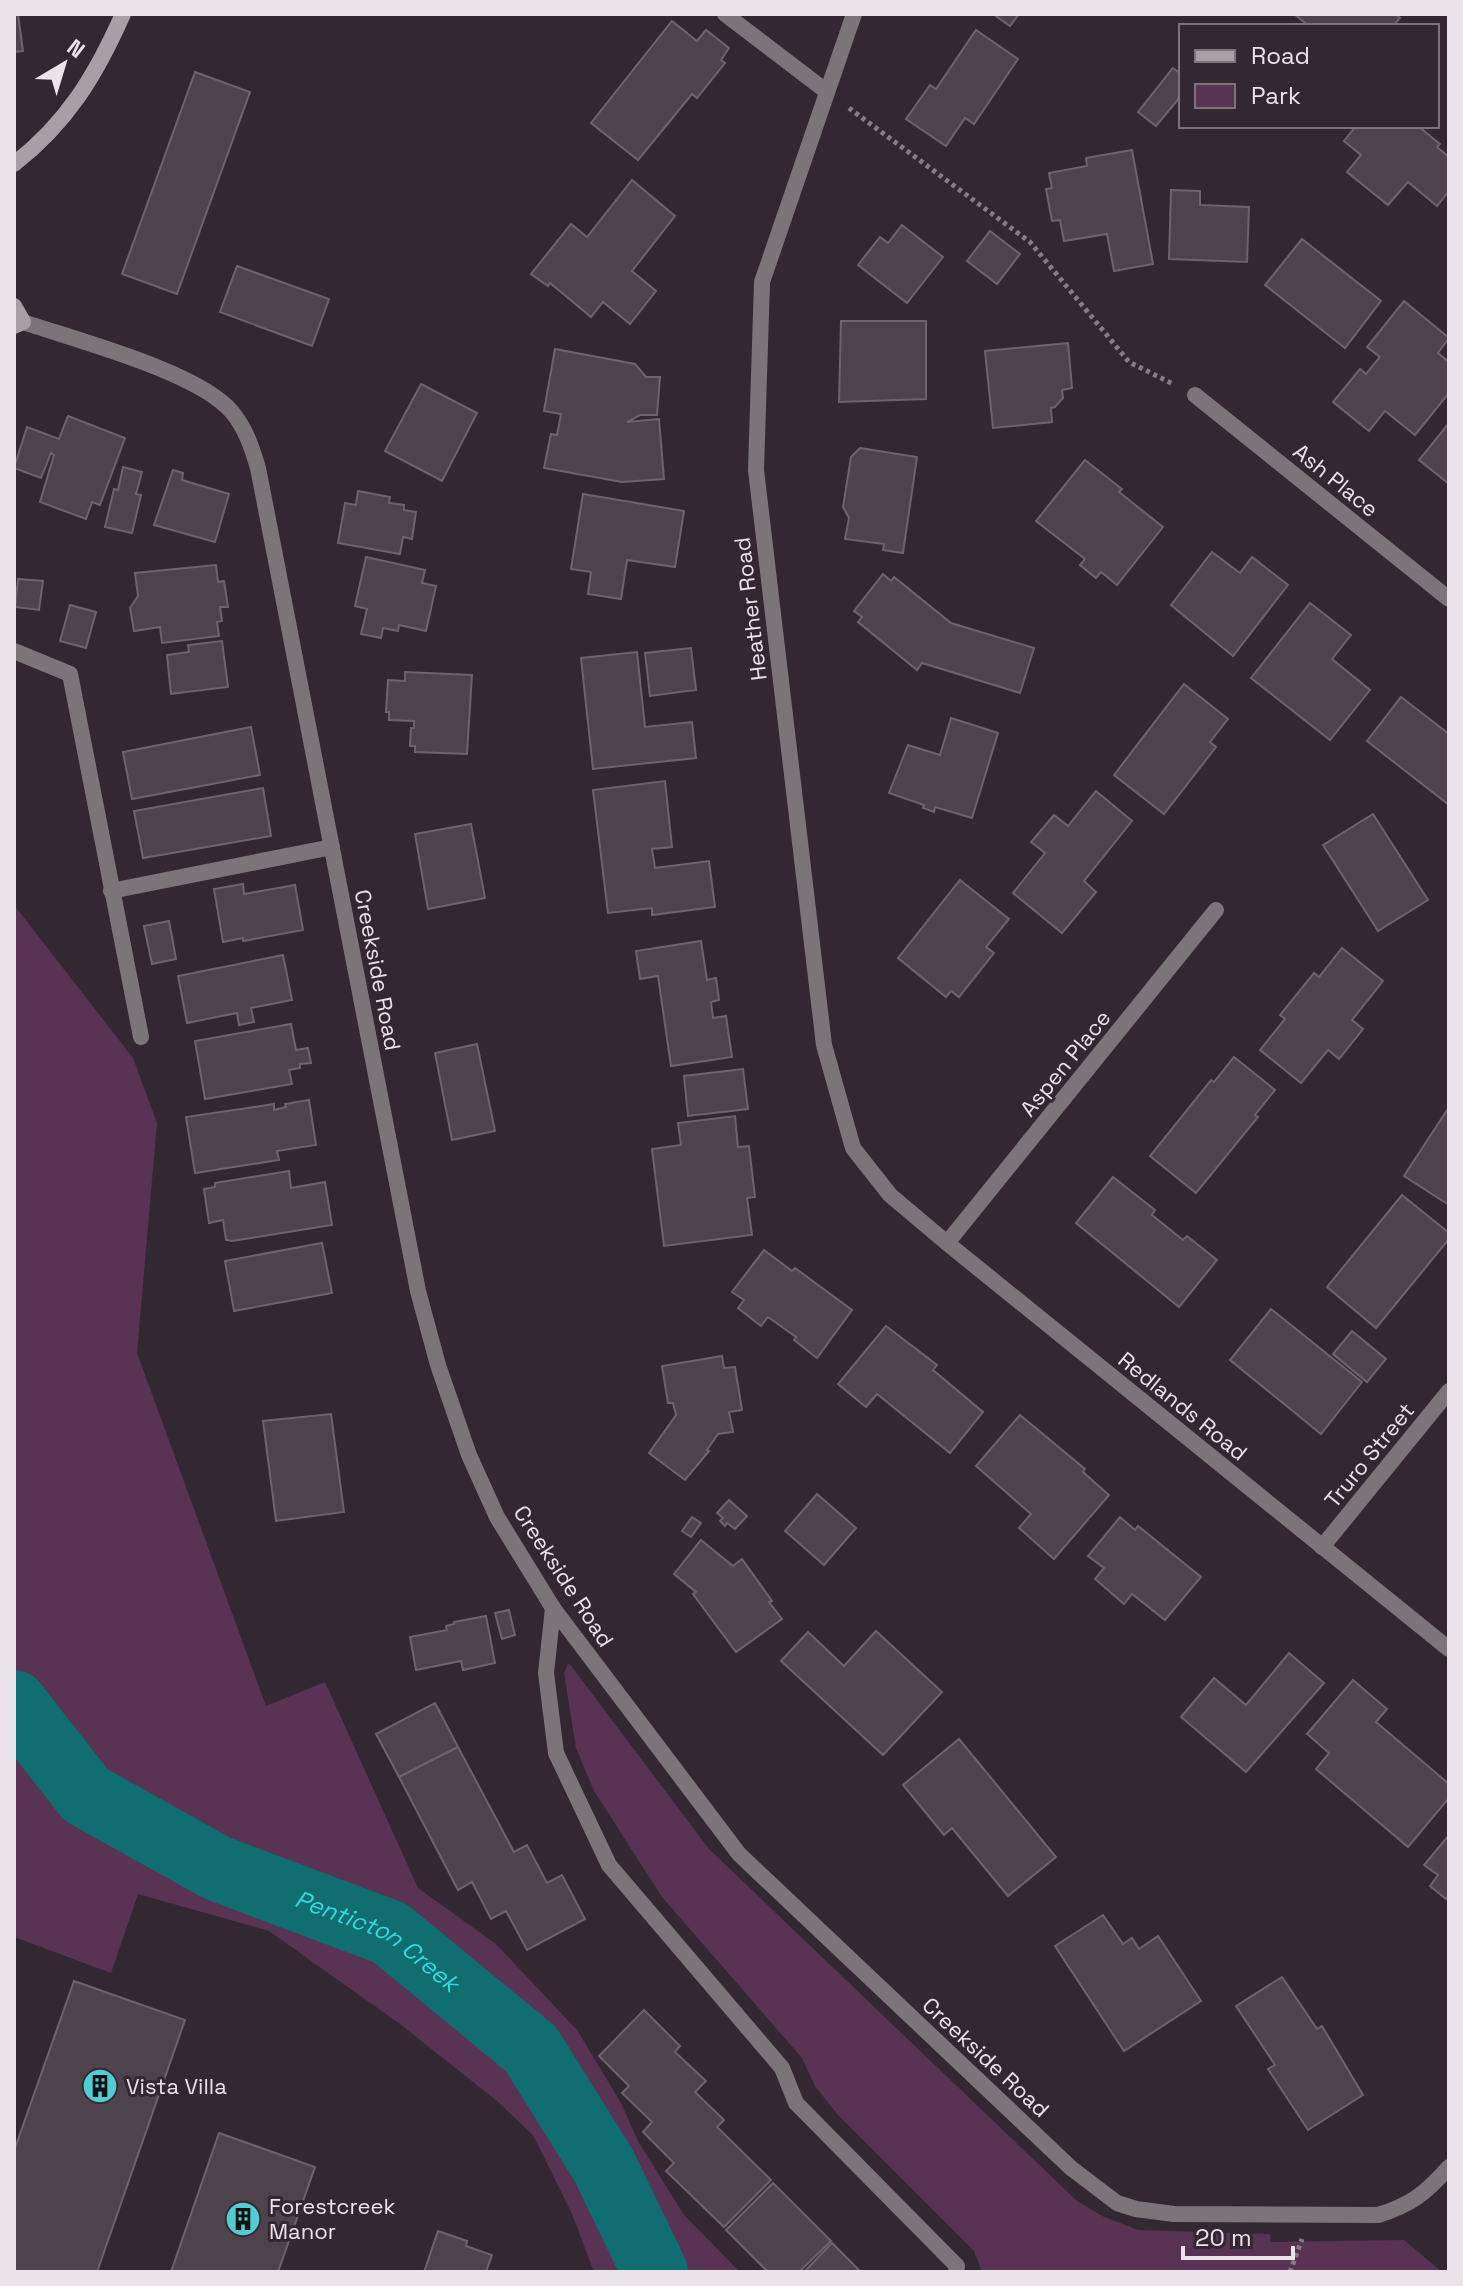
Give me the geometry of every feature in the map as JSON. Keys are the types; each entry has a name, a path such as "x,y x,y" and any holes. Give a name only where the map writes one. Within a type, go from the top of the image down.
{"main road":[{"path":"14,164 41,143 73,107 97,68 123,14"},
{"path":"14,306 19,324"}],"street":[{"path":"725,14 826,91"},
{"name":"Heather Road","path":"854,14 762,282 756,470 824,1045 853,1148 890,1195"},
{"name":"Creekside Road","path":"19,324 159,368 207,390 232,411 248,436 258,468 418,1291 438,1365 469,1455 497,1517 553,1608 739,1854 1094,2187 1117,2203 1174,2214 1378,2215 1402,2208 1423,2196 1449,2167"},
{"name":"Ash Place","path":"1195,395 1449,599"},
{"path":"14,651 70,674 141,1037"},
{"path":"111,891 332,847"},
{"name":"Aspen Place","path":"947,1243 1216,910"},
{"name":"Redlands Road","path":"890,1195 1449,1649"},
{"name":"Truro Street","path":"1322,1547 1449,1391"},
{"path":"553,1608 546,1673 556,1753 609,1865 782,2068 796,2103 957,2266 956,2272"}],"path":[{"path":"826,91 1030,242 1129,362 1195,395"}],"green space":[{"path":"14,905 133,1058 157,1123 137,1353 266,1706 325,1682 418,1888 496,1944 577,2030 621,2103 638,2141 684,2215 740,2272 594,2272 572,2214 533,2135 497,2101 400,2024 269,1931 138,1894 111,1973 14,1937"},
{"path":"569,1663 709,1849 1077,2201 1102,2216 1138,2230 1270,2234 1271,2242 1404,2240 1442,2272 982,2272 974,2251 838,2115 815,2086 802,2058 662,1897 594,1791 576,1748 564,1673"}],"building":[{"path":"14,14 18,14 23,51 14,52"},
{"path":"993,14 1019,14 1010,26"},
{"path":"1294,14 1395,14 1400,18 1395,24 1306,24"},
{"path":"672,21 697,41 706,30 729,48 721,60 725,63 697,98 692,94 638,160 591,123"},
{"path":"976,30 1018,59 974,124 965,118 946,146 906,119 930,85 936,89"},
{"path":"1173,68 1179,72 1179,98 1156,126 1138,112"},
{"path":"195,72 250,92 177,294 122,274"},
{"path":"1354,128 1420,128 1440,144 1437,147 1449,157 1449,191 1437,206 1408,182 1388,205 1347,172 1361,155 1344,141"},
{"path":"1132,150 1153,264 1114,271 1107,234 1064,241 1060,220 1052,221 1046,189 1052,188 1049,173 1087,166 1086,158"},
{"path":"632,180 675,216 632,271 656,291 630,324 603,302 591,317 550,283 548,286 531,274 571,224 587,237"},
{"path":"1171,190 1200,191 1200,205 1249,207 1247,262 1169,259"},
{"path":"902,225 943,257 907,303 858,265 880,237 888,243"},
{"path":"990,231 1020,254 997,284 967,261"},
{"path":"1302,239 1381,301 1345,348 1265,285"},
{"path":"237,266 329,299 312,346 220,312"},
{"path":"1404,301 1449,338 1438,353 1449,362 1449,393 1415,435 1385,411 1369,431 1333,402 1360,369 1366,374 1380,357 1367,347"},
{"path":"841,321 926,321 926,399 839,402"},
{"path":"1068,343 1072,388 1062,390 1063,398 1051,408 1052,422 993,428 985,351"},
{"path":"555,349 635,364 646,377 660,377 657,415 640,415 627,422 659,419 664,479 622,482 544,468 551,434 557,435 561,414 544,411"},
{"path":"421,384 477,413 442,481 385,451"},
{"path":"68,416 125,438 100,505 92,502 86,519 40,502 54,455 51,453 41,478 14,468 27,427 59,439"},
{"path":"1449,423 1449,484 1419,460"},
{"path":"860,448 917,457 903,553 883,550 884,544 845,539 849,518 843,507 851,457"},
{"path":"1085,460 1163,527 1117,585 1101,572 1096,578 1080,565 1085,559 1036,521"},
{"path":"123,467 142,472 136,494 141,495 132,533 105,527"},
{"path":"173,470 183,473 182,480 229,494 215,542 154,525"},
{"path":"358,491 390,497 389,503 404,505 404,510 416,512 412,539 403,537 400,554 338,543 345,503 356,505"},
{"path":"583,494 684,511 675,567 627,560 621,599 588,594 591,572 571,569"},
{"path":"1212,552 1240,573 1252,557 1288,585 1233,656 1171,605"},
{"path":"366,557 425,570 422,583 436,586 426,631 399,625 398,631 383,628 381,638 361,634 367,609 355,606"},
{"path":"216,565 218,582 224,581 228,607 220,607 222,621 217,622 219,636 162,643 160,627 134,631 130,608 138,596 135,573"},
{"path":"883,574 891,581 894,577 951,623 1034,648 1020,693 922,663 917,670 858,622 862,617 854,611"},
{"path":"18,579 43,581 39,610 15,607"},
{"path":"1310,603 1351,635 1332,659 1370,690 1330,740 1251,678"},
{"path":"70,605 96,612 86,648 60,641"},
{"path":"222,641 228,687 171,694 167,655 189,652 188,645"},
{"path":"691,648 696,690 650,696 645,653"},
{"path":"637,652 645,727 692,722 696,758 593,769 581,658"},
{"path":"405,672 472,675 467,754 415,752 415,746 410,746 414,721 389,720 389,712 386,712 388,680 405,681"},
{"path":"1184,684 1228,719 1210,742 1216,747 1164,814 1114,775"},
{"path":"1401,697 1449,734 1449,805 1367,741"},
{"path":"951,718 998,733 972,818 935,807 934,812 923,808 924,805 889,793 908,745 940,755"},
{"path":"251,727 260,775 132,799 123,752"},
{"path":"665,781 672,847 652,849 655,868 709,861 715,907 652,915 652,908 608,913 593,790"},
{"path":"263,788 271,836 143,858 134,811"},
{"path":"1096,791 1132,821 1084,881 1096,892 1062,933 1013,893 1045,853 1031,842 1054,815 1068,826"},
{"path":"1373,814 1428,900 1378,931 1323,845"},
{"path":"471,824 485,898 428,909 415,834"},
{"path":"960,880 1009,919 986,947 994,953 959,997 951,991 946,997 898,958"},
{"path":"243,884 244,894 295,885 303,930 223,942 214,889"},
{"path":"169,921 176,959 152,964 144,926"},
{"path":"701,941 707,980 716,978 719,1000 711,1002 713,1018 726,1016 732,1057 671,1066 658,976 640,979 636,951"},
{"path":"1342,948 1383,981 1352,1020 1363,1029 1339,1059 1328,1050 1301,1083 1260,1050 1285,1019 1280,1015 1314,973 1319,977"},
{"path":"283,955 292,1000 251,1008 254,1022 239,1025 237,1013 187,1023 178,976"},
{"path":"291,1024 296,1050 308,1048 311,1063 289,1070 292,1084 205,1099 195,1041"},
{"path":"477,1044 495,1131 452,1140 435,1053"},
{"path":"1234,1057 1275,1090 1255,1115 1258,1117 1196,1193 1150,1156 1211,1080 1214,1082"},
{"path":"743,1069 748,1109 688,1116 684,1076"},
{"path":"309,1100 316,1145 277,1151 279,1160 195,1173 186,1117 274,1104 274,1110 286,1107 285,1104"},
{"path":"1449,1107 1449,1205 1404,1176"},
{"path":"735,1116 738,1147 749,1146 755,1197 747,1198 752,1235 664,1246 652,1149 681,1145 678,1123"},
{"path":"289,1171 291,1188 325,1182 332,1225 232,1241 226,1240 223,1220 209,1223 204,1189 215,1187 215,1183"},
{"path":"1113,1177 1155,1210 1152,1215 1183,1240 1187,1236 1217,1260 1179,1307 1076,1223"},
{"path":"1402,1195 1449,1233 1449,1239 1376,1328 1327,1287"},
{"path":"322,1243 332,1293 234,1311 225,1261"},
{"path":"764,1250 792,1271 795,1268 852,1310 817,1358 794,1340 796,1337 768,1317 761,1326 738,1308 744,1300 732,1292"},
{"path":"1271,1309 1362,1382 1321,1434 1230,1360"},
{"path":"886,1326 937,1365 933,1370 983,1412 950,1453 877,1394 866,1407 838,1384"},
{"path":"1352,1331 1386,1359 1367,1382 1333,1354"},
{"path":"722,1356 724,1368 735,1367 742,1410 729,1412 733,1432 718,1434 709,1451 685,1480 649,1453 676,1415 673,1403 668,1403 662,1366"},
{"path":"331,1414 344,1512 276,1521 263,1421"},
{"path":"1020,1415 1085,1469 1083,1472 1109,1495 1054,1559 1019,1528 1031,1514 976,1466"},
{"path":"817,1494 856,1528 824,1565 785,1531"},
{"path":"729,1500 747,1516 735,1529 727,1523 725,1526 720,1521 723,1518 717,1513"},
{"path":"692,1517 701,1523 691,1537 682,1531"},
{"path":"1120,1517 1135,1530 1138,1526 1201,1577 1165,1620 1132,1594 1124,1604 1095,1579 1104,1568 1088,1556"},
{"path":"701,1540 733,1566 742,1559 782,1619 736,1652 693,1594 696,1592 674,1574"},
{"path":"509,1610 515,1635 502,1639 495,1613"},
{"path":"486,1616 495,1663 463,1670 461,1661 416,1670 410,1637 447,1630 446,1626 454,1622"},
{"path":"876,1631 942,1692 883,1755 781,1661 808,1632 844,1666"},
{"path":"1289,1653 1324,1683 1246,1772 1181,1717 1214,1678 1246,1705"},
{"path":"1353,1680 1387,1709 1376,1722 1449,1784 1449,1798 1408,1847 1316,1769 1329,1753 1307,1734"},
{"path":"435,1703 458,1747 399,1777 376,1734"},
{"path":"959,1739 1056,1857 1008,1896 952,1828 944,1835 903,1785"},
{"path":"458,1747 514,1852 527,1845 547,1883 562,1875 585,1919 527,1950 506,1911 491,1919 472,1882 458,1890 399,1777"},
{"path":"1449,1835 1449,1895 1446,1899 1430,1886 1438,1875 1424,1865"},
{"path":"1103,1915 1123,1944 1132,1938 1139,1949 1158,1936 1201,2001 1124,2051 1055,1946"},
{"path":"1282,1977 1317,2029 1322,2026 1363,2095 1308,2130 1268,2069 1275,2065 1236,2006"},
{"name":"Vista Villa","path":"74,1981 185,2020 97,2272 14,2272 14,2151"},
{"path":"644,2010 680,2046 675,2052 706,2081 695,2092 724,2120 717,2127 771,2180 724,2227 666,2171 674,2163 643,2132 652,2122 622,2093 629,2086 599,2056"},
{"name":"Forestcreek Manor","path":"219,2133 315,2167 278,2272 171,2272"},
{"path":"773,2183 831,2241 799,2272 768,2272 726,2230"},
{"path":"438,2231 467,2241 466,2246 492,2255 486,2272 424,2272"},
{"path":"832,2243 861,2272 804,2272"}],"waterway":[{"name":"Penticton Creek","path":"14,1703 86,1795 217,1868 390,1933 531,2049 604,2166 655,2272"}],"place":[{"name":"Vista Villa","path":"100,2086"},
{"name":"Forestcreek Manor","path":"243,2219"}]}
